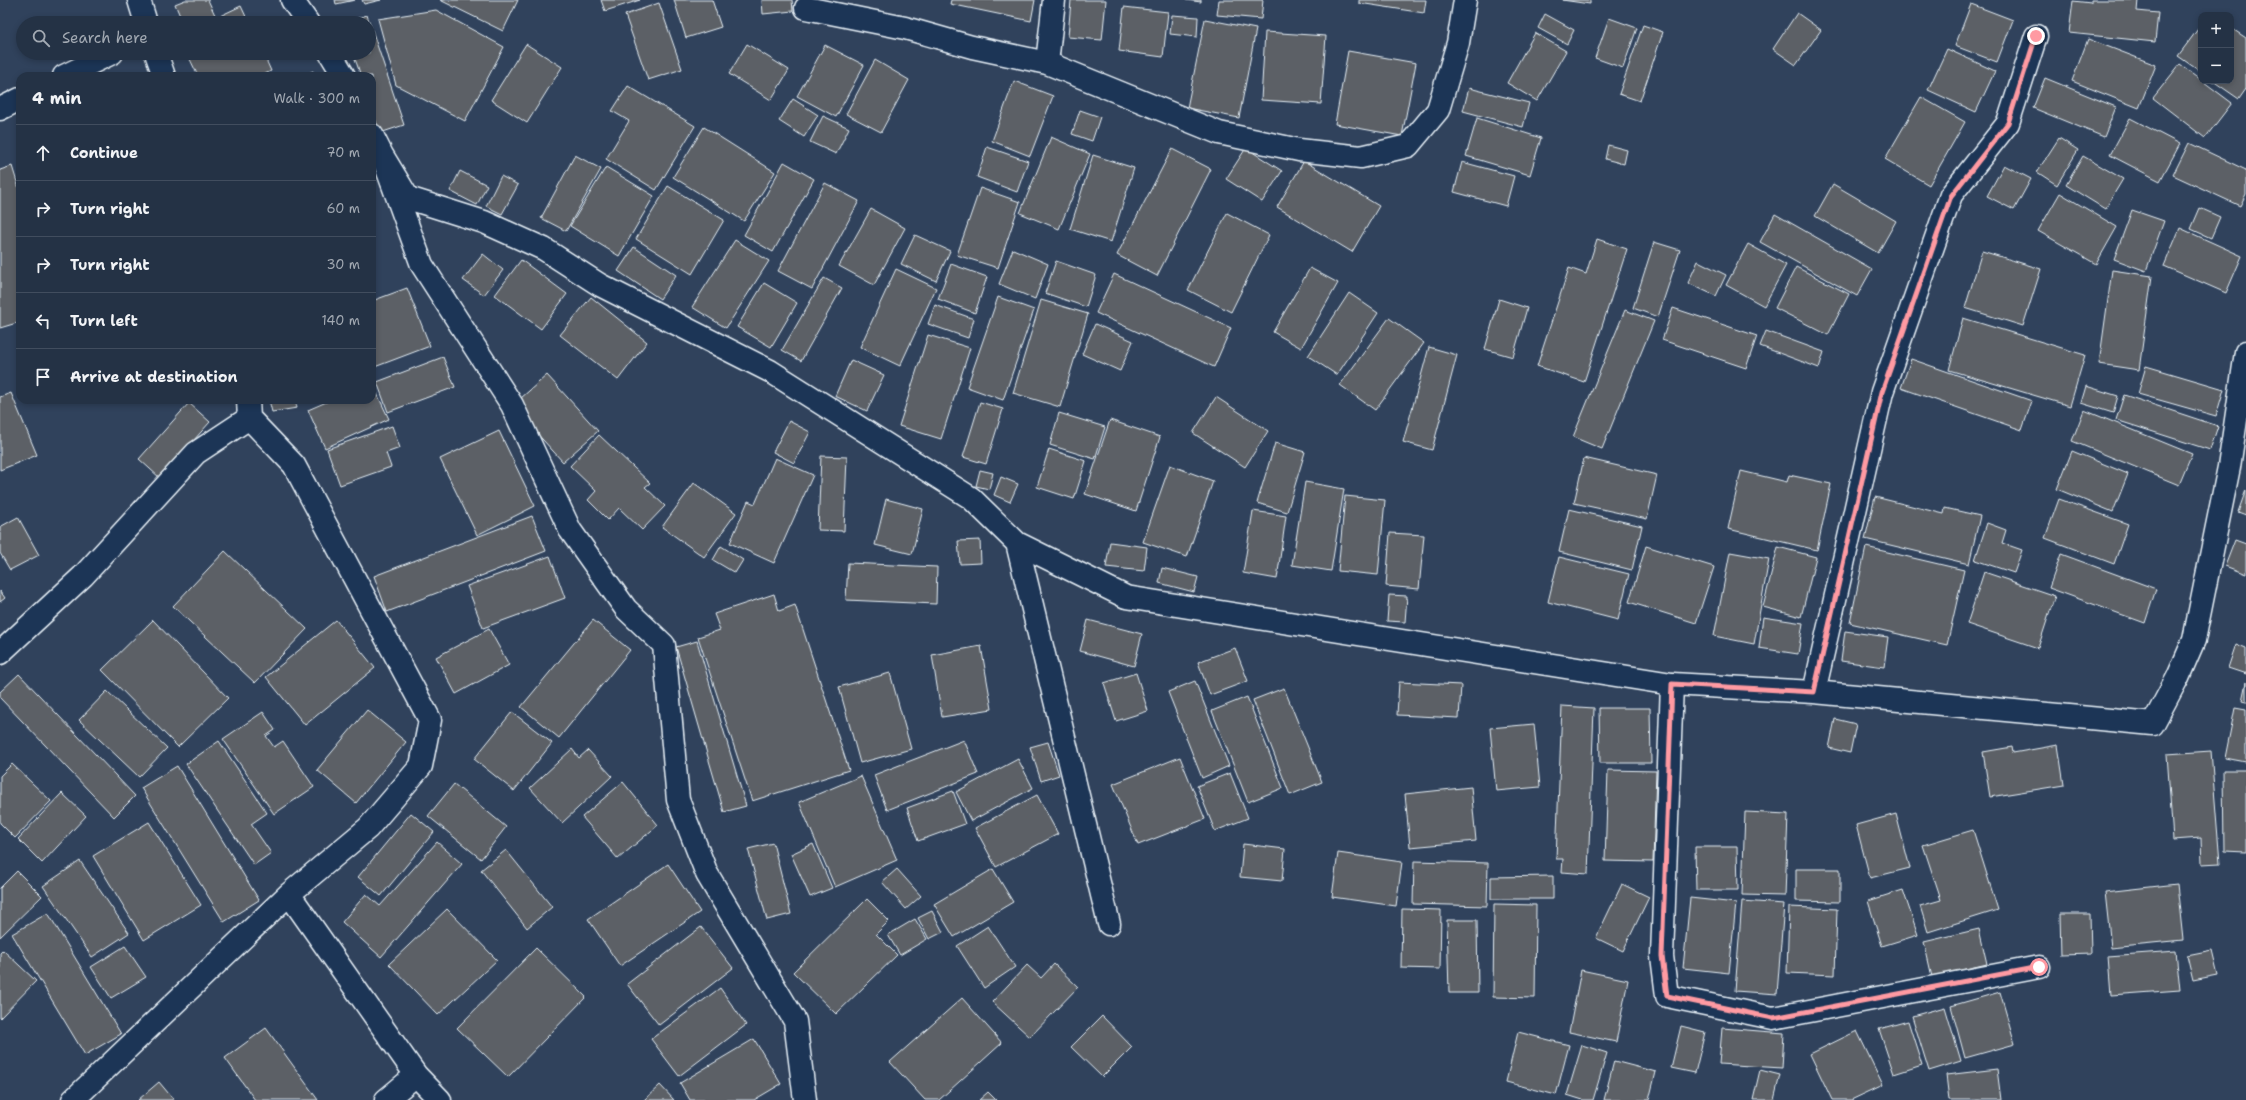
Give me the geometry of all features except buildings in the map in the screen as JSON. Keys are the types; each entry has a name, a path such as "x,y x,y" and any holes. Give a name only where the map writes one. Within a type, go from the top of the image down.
{"street":[{"path":"139,0 144,16"},
{"path":"292,0 303,16"},
{"path":"1047,63 1054,0"},
{"path":"806,8 905,28 972,47 1047,63 1219,133 1299,150 1361,157 1408,146 1438,110 1458,44 1465,0"},
{"path":"1814,692 1882,392 1951,196 2008,123 2036,36"},
{"path":"72,72 97,60"},
{"path":"158,60 163,72"},
{"path":"334,60 342,72"},
{"path":"0,109 16,101"},
{"path":"376,143 408,198 484,222 544,249 600,285 770,371 971,498 1017,543 1126,597 1672,684 1814,692 2153,724 2178,677 2194,640 2228,467 2246,352"},
{"path":"382,155 422,266 512,405 570,530 626,609 664,646 678,800 707,874 795,1021 805,1100"},
{"path":"0,653 82,576 196,453 249,409 294,465 430,720 421,766 368,828 289,894 73,1100"},
{"path":"1017,543 1109,924"},
{"path":"1672,684 1662,956 1667,996 1773,1018 2039,967"},
{"path":"289,894 416,1074 440,1100"},
{"path":"386,1100 416,1074"}],"route":[{"path":"2036,36 2008,123 1951,196 1882,392 1814,692 1672,684 1662,956 1667,996 1698,1004 1773,1018 2039,967"}]}
